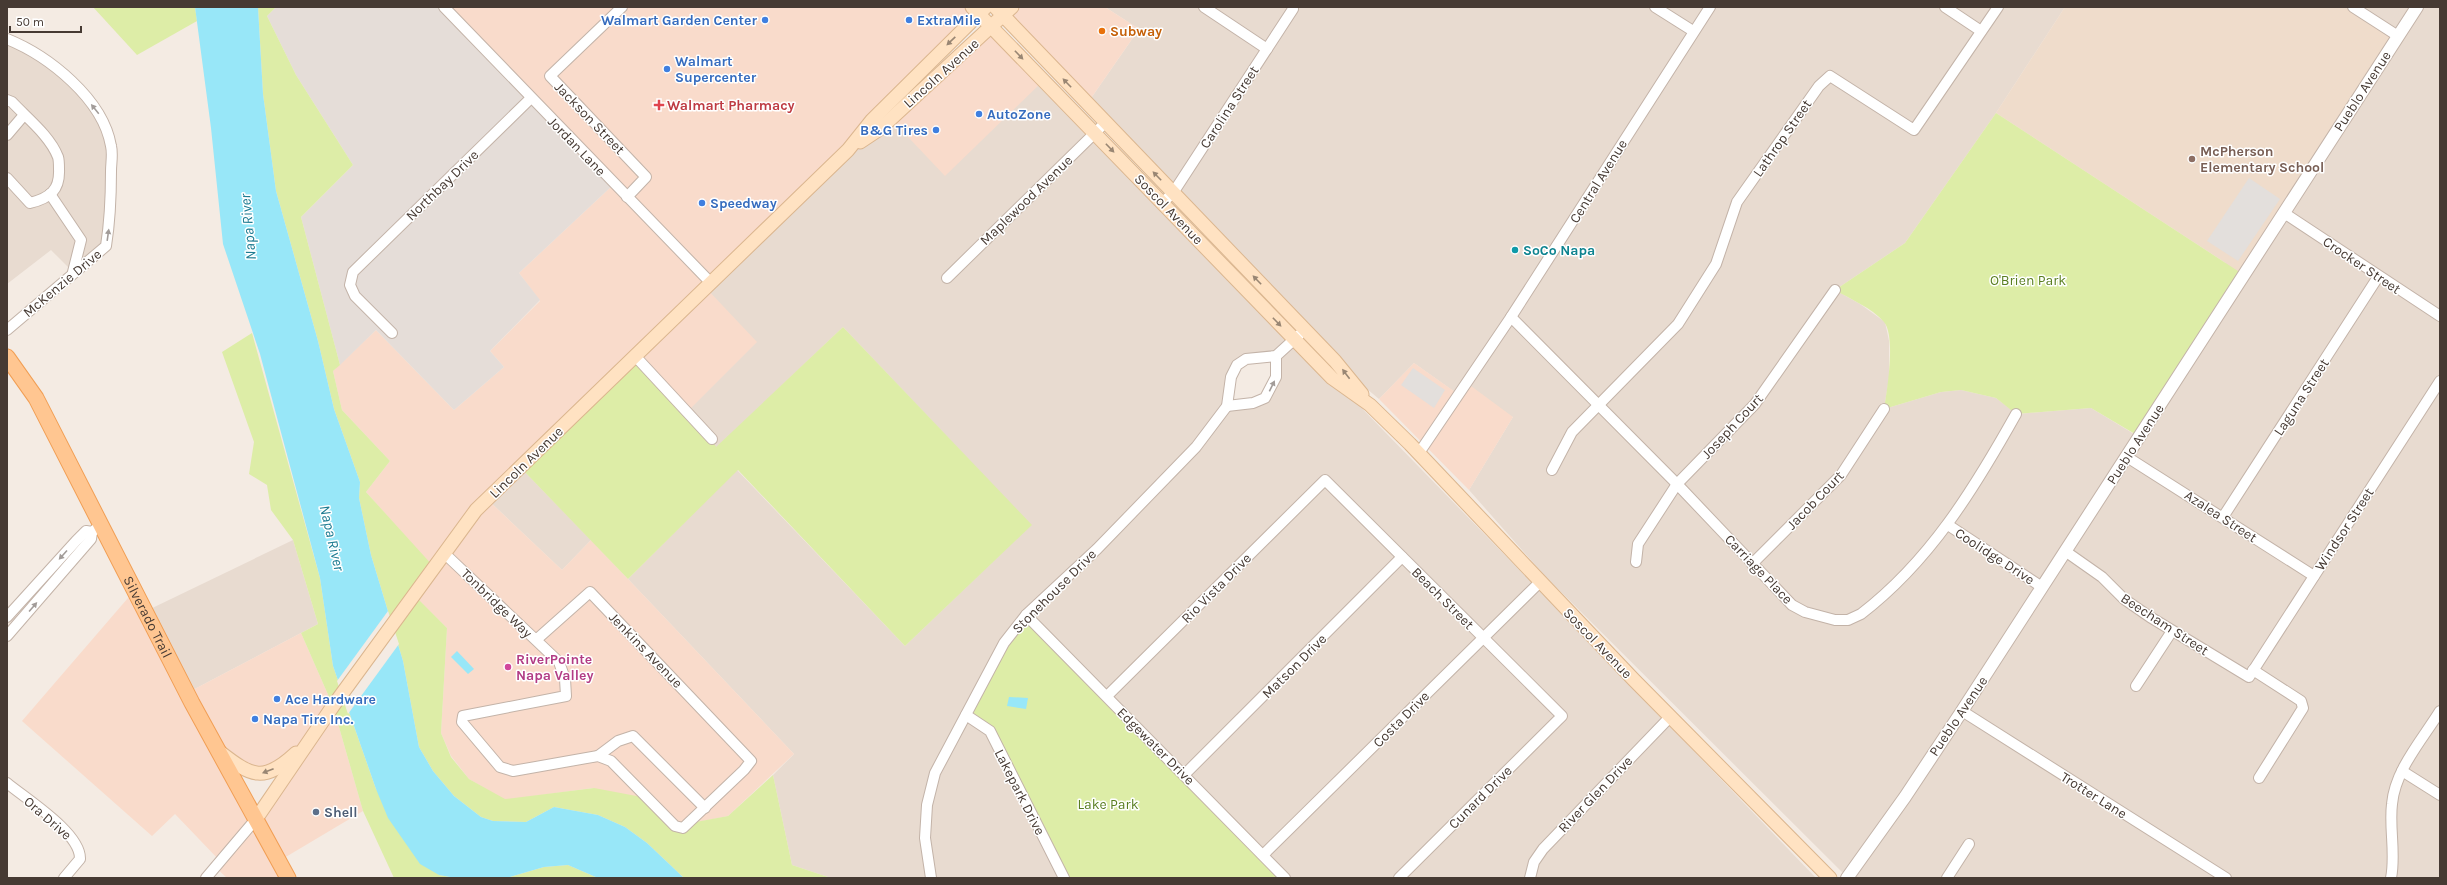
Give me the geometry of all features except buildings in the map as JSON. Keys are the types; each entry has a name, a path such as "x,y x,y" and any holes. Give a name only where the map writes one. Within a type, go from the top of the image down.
{"main road":[{"name":"Soscol Avenue","path":"979,9 992,27 1332,378 1370,405"},
{"name":"Lincoln Avenue","path":"256,819 333,706 461,528 493,492 636,357 848,150 872,120 979,9"},
{"name":"Soscol Avenue","path":"1003,10 1105,122 1342,368 1370,405 1419,454 1670,717 1830,878"},
{"name":"Lincoln Avenue","path":"848,150 881,128 992,27 1003,10"},
{"name":"Silverado Trail","path":"7,357 36,398 96,529 288,878"},
{"path":"218,751 240,768 254,774 262,774 289,759 310,739"}],"street":[{"name":"Jordan Lane","path":"444,7 530,99 711,283"},
{"name":"Jackson Street","path":"622,7 550,76 646,177 627,197"},
{"path":"1204,7 1267,49"},
{"path":"1655,7 1693,31"},
{"name":"Central Avenue","path":"1419,454 1511,317 1693,31 1710,7"},
{"path":"1945,7 1981,32"},
{"name":"Lathrop Street","path":"1597,404 1678,324 1716,264 1737,202 1819,86 1830,76 1914,130 1998,7"},
{"path":"2353,7 2398,36"},
{"name":"Pueblo Avenue","path":"1848,878 1905,797 1962,711 2417,7"},
{"name":"Carolina Street","path":"1163,202 1173,193 1293,9"},
{"name":"McKenzie Drive","path":"7,39 28,47 69,78 99,113 111,146 110,218 106,246 7,330"},
{"name":"Northbay Drive","path":"392,333 355,296 350,285 353,272 530,99"},
{"path":"7,100 24,115 48,141 58,158 60,182 50,194 42,200 30,203 7,178"},
{"path":"7,135 24,115"},
{"name":"Maplewood Avenue","path":"947,278 1105,122"},
{"path":"50,194 81,240 74,272"},
{"name":"Crocker Street","path":"2284,213 2378,277 2440,316"},
{"name":"Laguna Street","path":"2223,517 2378,277"},
{"name":"Joseph Court","path":"1636,562 1638,544 1677,484 1755,404 1835,290"},
{"name":"Carriage Place","path":"1511,317 1677,484 1792,605 1805,612 1835,620 1848,620 1861,614 1872,606 1932,547 1980,478 2016,414"},
{"path":"1226,406 1253,403 1265,398 1272,389 1276,377 1276,356 1305,330"},
{"name":"Stonehouse Drive","path":"931,878 925,838 927,805 935,773 951,740 1004,643 1026,615 1097,549 1196,447 1226,406 1231,377 1237,365 1246,359 1276,356"},
{"path":"636,357 712,439"},
{"name":"Windsor Street","path":"2251,673 2440,381"},
{"path":"1552,470 1572,432 1597,404"},
{"name":"Jacob Court","path":"1752,564 1841,476 1884,409"},
{"name":"Azalea Street","path":"2127,457 2314,576"},
{"name":"Beach Street","path":"1325,480 1562,716"},
{"name":"Rio Vista Drive","path":"1107,696 1325,480"},
{"name":"Coolidge Drive","path":"1948,526 2042,587"},
{"path":"7,617 86,531 96,529"},
{"path":"7,636 91,539 96,529"},
{"name":"Beecham Street","path":"2065,552 2102,577 2124,599 2172,631 2251,673 2301,702 2303,708 2259,778"},
{"name":"Tonbridge Way","path":"444,553 559,662 563,669 566,696 467,713 461,719 462,722 500,767 506,770 513,771 598,756"},
{"name":"Matson Drive","path":"1185,774 1402,557"},
{"name":"Costa Drive","path":"1263,855 1540,582"},
{"name":"Jenkins Avenue","path":"536,640 590,592 751,761 705,808"},
{"name":"Edgewater Drive","path":"1026,615 1185,774 1284,878"},
{"path":"2136,686 2172,631"},
{"name":"Trotter Lane","path":"1962,711 2226,878"},
{"path":"2391,878 2392,805 2394,788 2402,771 2440,711"},
{"name":"Lakepark Drive","path":"966,715 990,731 1064,878"},
{"name":"Cunard Drive","path":"1399,878 1562,716"},
{"name":"River Glen Drive","path":"1530,878 1534,862 1543,849 1670,717"},
{"path":"633,736 705,808 683,828 674,826 611,761 598,756 618,741 633,736"},
{"path":"2402,771 2440,795"},
{"name":"Ora Drive","path":"8,786 65,830 77,845 80,859 64,878"},
{"path":"206,878 256,819"},
{"path":"1947,878 1969,844"}],"shaded area":[{"path":"276,7 444,7 614,184 519,273 540,300 490,351 504,367 454,410 376,330 340,365 301,217 353,165 296,75 267,16"},
{"path":"444,7 972,7 979,14 706,288 757,342 687,412 635,357 487,499 562,570 591,540 794,754 728,816 688,824 683,828 593,788 505,800 469,779 451,756 441,733 447,628 413,595 433,567 366,492 390,461 342,410 333,371 376,330 454,410 504,367 490,351 540,301 519,273 614,184"},
{"path":"1012,7 1105,7 1139,29 1087,104 1003,16"},
{"path":"1105,7 2065,7 1996,113 1905,243 1835,290 1860,304 1885,322 1889,341 1889,378 1884,409 1941,392 1961,390 1996,398 2017,414 2091,408 2139,437 2353,7 2440,7 2440,878 1848,878 1545,576 1469,490 1513,417 1459,395 1414,363 1379,399 1342,368 1087,104 1139,29"},
{"name":"McPherson Elementary School","path":"2065,7 2353,7 2398,36 2244,275 1996,113"},
{"path":"992,27 1043,81 945,176 891,119"},
{"path":"7,39 57,68 99,113 111,146 106,246 73,272 51,250 7,284"},
{"path":"1043,81 1535,586 1816,878 1285,878 990,731 1064,878 831,878 792,865 773,775 794,754 628,579 737,470 905,646 1031,525 843,327 716,448 687,412 706,288 848,150 891,118","holes":["1276,356 1272,389 1253,403 1227,405 1241,361"]},
{"path":"2249,178 2280,199 2238,261 2207,241"},
{"path":"1414,363 1458,394 1467,383 1513,417 1469,490 1379,399"},
{"path":"1413,368 1445,390 1434,408 1401,385"},
{"path":"520,467 591,540 562,570 487,499"},
{"path":"293,540 318,624 187,693 144,612"},
{"path":"134,591 187,693 301,633 333,706 363,811 279,861 288,878 227,878 215,867 220,861 175,814 152,836 22,721","holes":["219,752 267,772 292,765 256,818"]}],"green space":[{"path":"93,7 195,7 197,21 137,55"},
{"path":"258,7 276,7 267,16 296,75 353,165 301,217 340,365 333,371 342,410 390,461 366,492 434,567 414,595 447,628 441,733 451,757 469,779 505,799 594,788 647,798 674,826 728,816 773,775 792,865 831,878 684,878 647,843 625,827 598,815 554,807 526,822 493,821 481,817 454,796 433,771 419,747 403,661 371,555 359,498 360,482 334,409 318,341 276,191 263,94"},
{"name":"O'Brien Park","path":"1996,113 2244,275 2140,437 2091,408 2016,414 1996,398 1961,390 1941,392 1884,409 1890,364 1888,329 1884,322 1873,312 1835,290 1905,243"},
{"path":"843,327 1032,525 905,646 738,470 628,579 520,467 636,357 712,439 716,447"},
{"path":"252,333 320,578 333,666 376,789 439,875 456,878 394,878 363,811 333,706 301,633 318,624 293,540 271,510 267,485 249,474 254,442 222,352"},
{"name":"Lake Park","path":"1026,615 1285,878 1062,878 990,731 966,715"},
{"path":"568,865 598,878 506,878 544,867"}],"water":[{"name":"Napa River","path":"195,7 258,7 263,94 276,191 318,341 334,409 360,482 359,498 371,555 403,661 419,747 433,771 454,796 481,817 493,821 526,822 554,807 598,815 625,827 647,843 684,878 598,878 568,865 544,867 506,878 456,878 439,875 420,864 388,818 376,789 333,666 320,578 260,354 223,244 211,128"},
{"path":"457,651 474,669 468,674 451,657"},
{"path":"1009,697 1028,698 1026,709 1007,706"}],"pier":[{"path":"388,611 399,644 348,714 337,681"}],"place":[{"name":"Walmart Garden Center","path":"765,20"},
{"name":"ExtraMile","path":"909,20"},
{"name":"Subway","path":"1102,31"},
{"name":"Walmart Supercenter","path":"667,69"},
{"name":"Walmart Pharmacy","path":"659,105"},
{"name":"AutoZone","path":"979,114"},
{"name":"B&G Tires","path":"936,130"},
{"name":"McPherson Elementary School","path":"2192,159"},
{"name":"Speedway","path":"702,203"},
{"name":"SoCo Napa","path":"1515,250"},
{"name":"RiverPointe Napa Valley","path":"508,667"},
{"name":"Ace Hardware","path":"277,699"},
{"name":"Napa Tire Inc.","path":"255,719"},
{"name":"Shell","path":"316,812"}]}
